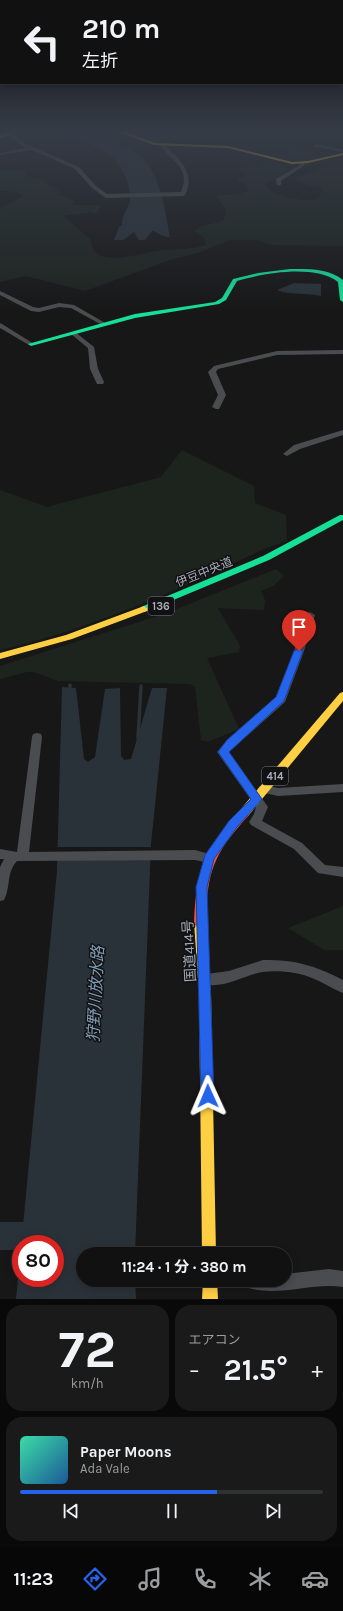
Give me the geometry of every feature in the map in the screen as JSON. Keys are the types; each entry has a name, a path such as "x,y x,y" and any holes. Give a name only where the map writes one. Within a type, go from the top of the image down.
{"main road":[{"path":"31,344 135,316 216,303 224,299 235,280 245,276 309,271 326,272 340,278 342,282 343,300"},
{"path":"141,612 304,530 343,516"},
{"name":"伊豆中央道","path":"312,535 343,516"},
{"path":"141,612 164,608 260,570 307,546 343,521"},
{"name":"伊豆中央道","path":"0,660 71,640 141,612 241,570 343,521"},
{"name":"伊豆中央道","path":"0,656 69,637 141,612"},
{"name":"国道414号","path":"209,1247 205,979 201,896 203,879 209,858 233,824 257,799 343,695"},
{"path":"210,1287 210,1299"}],"street":[{"path":"100,192 106,196 183,194 184,192"},
{"path":"0,293 31,310 39,310 59,305 72,306 104,324"},
{"path":"0,325 31,344"},
{"path":"72,333 91,347 94,368 100,382"},
{"path":"216,407 222,395 212,372 216,367 273,354 343,352"},
{"path":"287,454 297,447 343,432"},
{"path":"310,615 299,651 281,699 236,738 223,752 262,807 260,815 255,822 298,846 322,870 343,872"},
{"path":"22,856 37,737"},
{"path":"264,789 278,792 343,788"},
{"path":"0,854 22,856 195,855 209,858"},
{"path":"0,896 4,870 7,863 22,856"},
{"path":"205,979 229,977 263,966 285,966 314,972 343,987"},
{"path":"292,1281 329,1277 343,1279"}],"shaded area":[{"path":"13,192 60,192 57,194 75,201 71,205 98,205 100,207 97,214 91,212 63,216 90,239 94,251 98,255 113,258 127,257 156,251 188,249 206,245 204,237 194,231 201,226 223,221 225,217 225,208 216,198 219,195 236,195 246,192 273,192 296,199 311,200 318,198 321,192 343,192 343,246 271,245 257,240 230,240 201,252 173,259 85,291 26,276 0,282 0,209 24,195"},
{"path":"182,450 254,486 255,503 286,515 287,541 266,548 202,578 103,619 69,631 0,650 0,490 47,507 161,477"},
{"path":"276,569 284,576 273,586 261,591 265,600 264,610 218,608 240,646 239,652 207,658 239,729 208,742 201,740 195,687 190,684 58,681 34,672 27,672 0,679 0,666 167,613"},
{"path":"343,906 343,950 324,950 288,928"}],"water":[{"path":"130,192 161,192 170,237 152,231 145,240 139,240 134,232 123,240 114,240 119,227 122,225 130,196"},
{"path":"294,283 321,284 321,296 287,293 277,290"},
{"name":"狩野川放水路","path":"62,687 76,688 84,759 88,762 95,757 105,689 120,688 121,756 124,760 131,759 152,688 167,688 151,844 135,1247 76,1247 76,1287 135,1287 136,1299 16,1299 17,1287 64,1287 64,1235 22,1235 57,871"}],"pier":[{"path":"56,847 153,847 152,860 56,859"}],"waterway":[{"path":"70,685 70,691"},
{"path":"138,738 141,686"},
{"path":"0,1236 12,1236"}],"traffic: fast":[{"path":"31,344 135,316 217,303 224,299 235,280 273,272 307,270 333,275 341,281 343,300"},
{"path":"144,609 266,558 343,517"}],"traffic: slow":[{"path":"0,656 69,637 144,609"},
{"path":"244,813 343,695"},
{"path":"200,923 205,994 209,1247"},
{"path":"210,1287 210,1299"}],"traffic: jam":[{"path":"200,923 202,889 208,863 222,839 244,813"}],"route":[{"path":"208,1096 201,887 205,867 217,845 233,824 257,799 223,752 262,714 281,699 299,651"}]}
